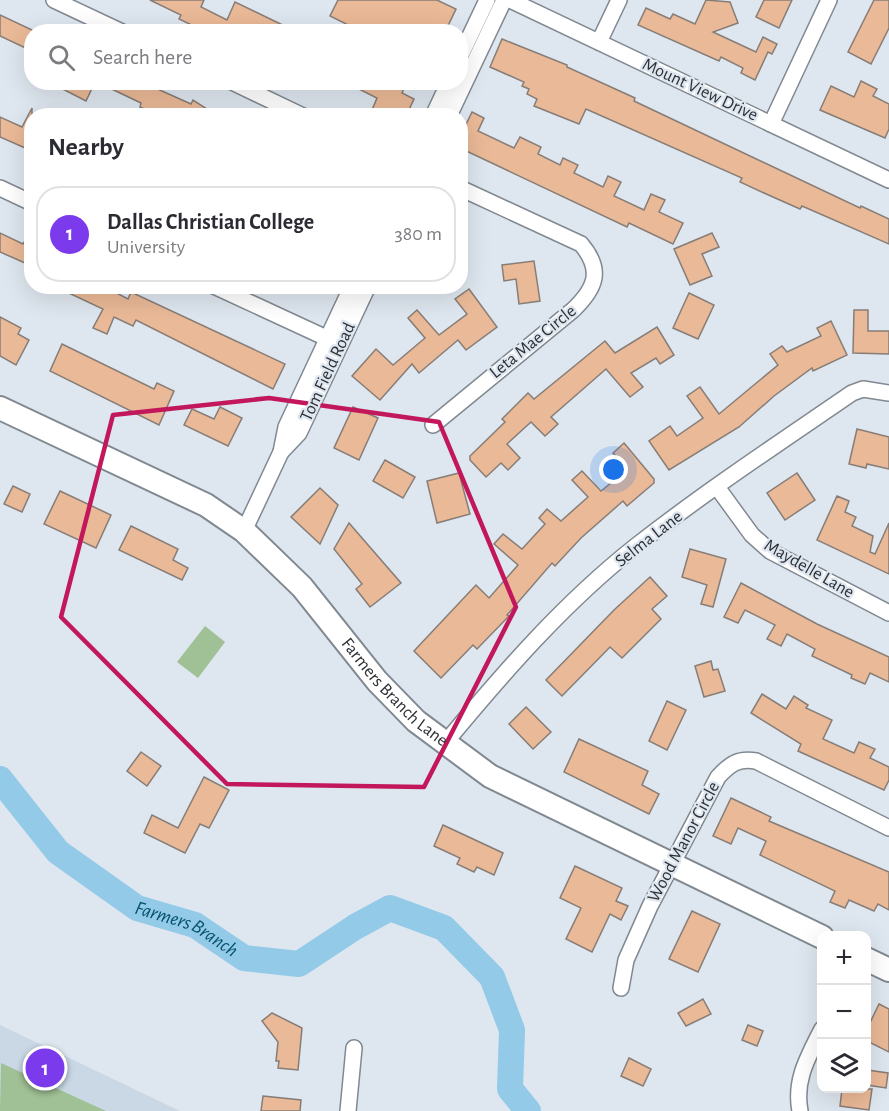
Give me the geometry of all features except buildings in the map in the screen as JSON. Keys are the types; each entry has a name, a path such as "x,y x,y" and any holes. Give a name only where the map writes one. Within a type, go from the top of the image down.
{"street":[{"path":"54,0 105,24"},
{"path":"468,41 488,0"},
{"path":"468,76 504,0"},
{"name":"Mount View Drive","path":"510,0 889,180"},
{"path":"598,42 619,0"},
{"path":"771,124 829,0"},
{"path":"249,90 286,108"},
{"path":"437,108 444,90"},
{"path":"453,108 461,90"},
{"path":"0,189 24,200"},
{"name":"Leta Mae Circle","path":"433,425 589,295 595,279 593,258 581,244 468,192"},
{"path":"231,294 334,342"},
{"name":"Tom Field Road","path":"334,342 349,294"},
{"name":"Tom Field Road","path":"244,531 281,452 286,427 363,294"},
{"name":"Selma Lane","path":"446,742 495,684 559,616 635,548 717,487 852,393 863,389 889,393"},
{"name":"Farmers Branch Lane","path":"0,408 206,505 244,531 302,587 377,681 416,721 490,776 817,935"},
{"name":"Maydelle Lane","path":"717,487 752,535 770,551 889,613"},
{"name":"Wood Manor Circle","path":"621,988 626,960 672,865 718,777 731,764 744,759 756,761 889,828"},
{"path":"871,961 889,970"},
{"path":"800,1111 797,1093 806,1062 817,1039"},
{"path":"348,1111 354,1048"}],"highlighted area":[{"path":"269,398 439,422 516,607 424,787 227,784 61,617 113,415"}],"shaded area":[{"path":"0,1025 180,1111 0,1111"}],"green space":[{"path":"205,626 225,642 198,678 177,662"},
{"path":"1,1063 106,1111 0,1111"}],"waterway":[{"name":"Farmers Branch","path":"0,779 58,852 137,908 195,925 244,958 299,964 355,927 390,908 444,928 492,977 512,1030 510,1089 528,1111"}],"place":[{"name":"Dallas Christian College","path":"45,1068"}]}
